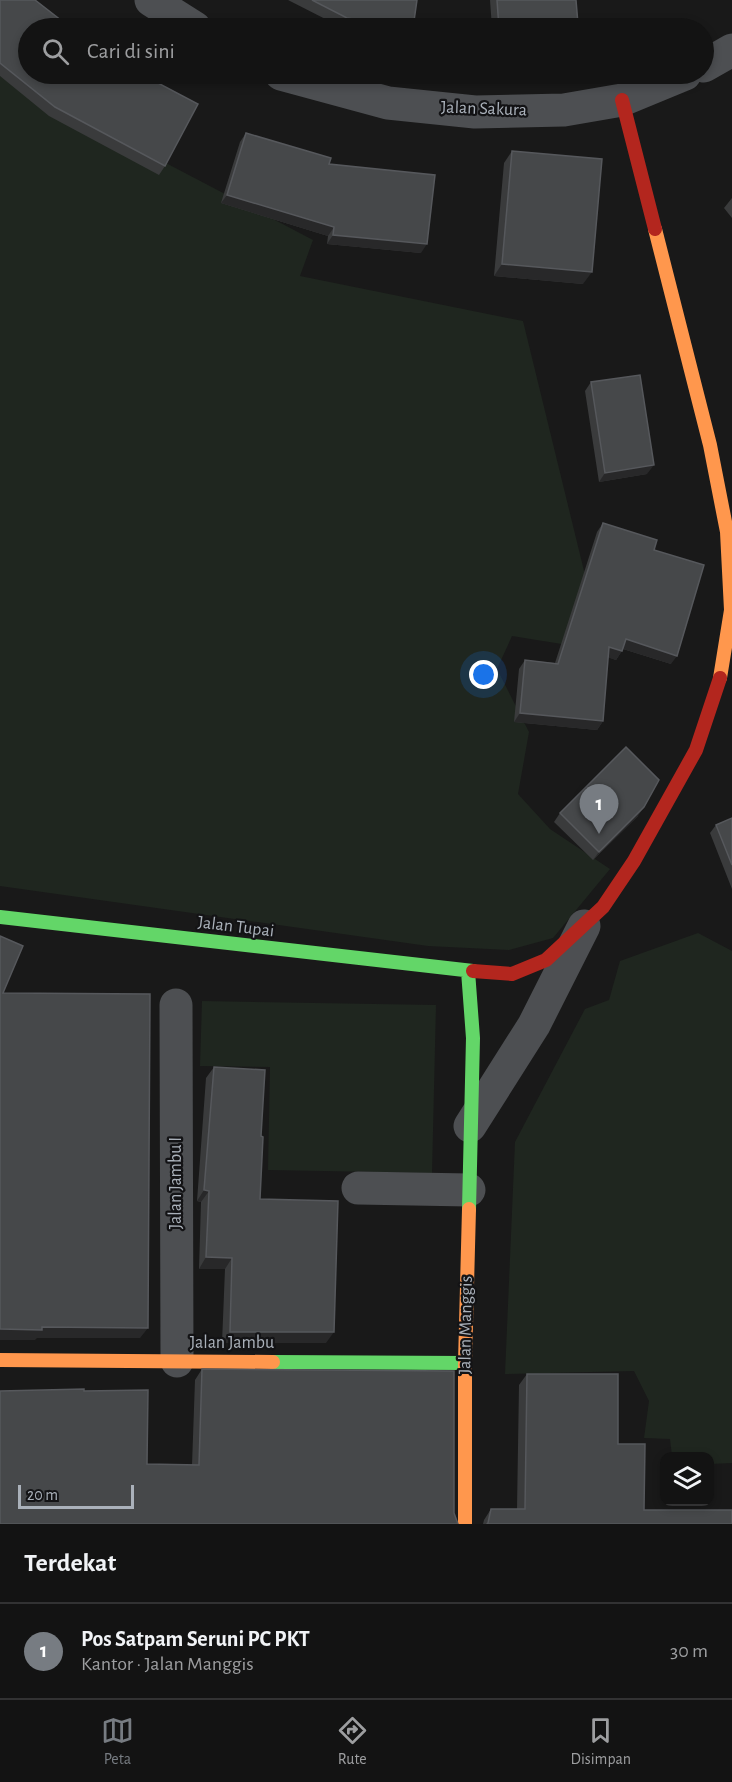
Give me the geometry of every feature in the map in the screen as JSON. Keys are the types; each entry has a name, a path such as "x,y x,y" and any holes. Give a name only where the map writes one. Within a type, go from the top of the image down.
{"street":[{"path":"151,0 179,18"},
{"path":"714,60 732,50"},
{"name":"Jalan Sakura","path":"318,84 388,103 475,112 564,110 622,100 661,84"},
{"name":"Jalan Tupai","path":"0,918 468,971 512,974 546,960 603,907 634,861 696,750 719,685 731,609 727,532 710,445 622,100"},
{"path":"470,1126 534,1025 584,926"},
{"name":"Jalan Manggis","path":"465,1524 465,1363 472,1038 468,971"},
{"name":"Jalan Jambu I","path":"176,1005 177,1361"},
{"path":"358,1188 469,1190"},
{"name":"Jalan Jambu","path":"0,1360 465,1363"}],"shaded area":[{"path":"0,76 313,240 300,276 523,321 596,620 574,646 512,636 497,669 529,732 518,794 550,829 610,869 553,938 509,950 428,946 0,886"},
{"path":"698,933 732,951 732,1463 714,1464 714,1452 672,1452 670,1439 644,1438 649,1401 634,1371 505,1374 515,1142 585,1009 609,1000 620,961"},
{"path":"202,1001 436,1005 432,1173 268,1170 270,1067 200,1066"}],"building":[{"path":"0,0 35,0 58,18 18,18 18,77 0,63"},
{"path":"312,0 417,0 414,18 347,18"},
{"path":"497,0 576,0 578,18 498,18"},
{"path":"26,84 160,84 198,104 165,166 55,107"},
{"path":"246,133 331,158 329,164 435,175 427,244 333,235 334,227 227,195"},
{"path":"512,151 602,159 592,272 502,264"},
{"path":"640,375 654,465 605,473 591,382"},
{"path":"603,523 657,540 654,550 704,565 677,656 626,639 622,651 609,647 603,721 520,713 525,660 558,664"},
{"path":"626,747 659,780 644,807 599,852 560,813"},
{"path":"732,818 732,865 716,825"},
{"path":"0,936 23,946 3,993 150,994 148,1328 0,1329"},
{"path":"214,1067 265,1070 260,1199 338,1201 334,1332 230,1332 232,1258 206,1257 209,1191 204,1190"},
{"path":"202,1369 454,1371 454,1513 458,1524 0,1524 0,1391 148,1390 147,1464 199,1465"},
{"path":"527,1374 618,1374 618,1444 645,1444 644,1510 732,1510 732,1524 487,1524 491,1509 525,1509"}],"traffic: fast":[{"path":"0,917 473,971"},
{"path":"468,971 473,1038 469,1209"},
{"path":"273,1362 465,1363"}],"traffic: slow":[{"path":"655,229 710,445 727,532 731,610 720,678"},
{"path":"465,1524 465,1363 469,1209"},
{"path":"0,1360 273,1362"}],"traffic: jam":[{"path":"622,100 655,229"},
{"path":"473,971 512,974 546,960 603,907 634,861 696,750 720,678"}],"place":[{"name":"Pos Satpam Seruni PC PKT","path":"599,834"}]}
